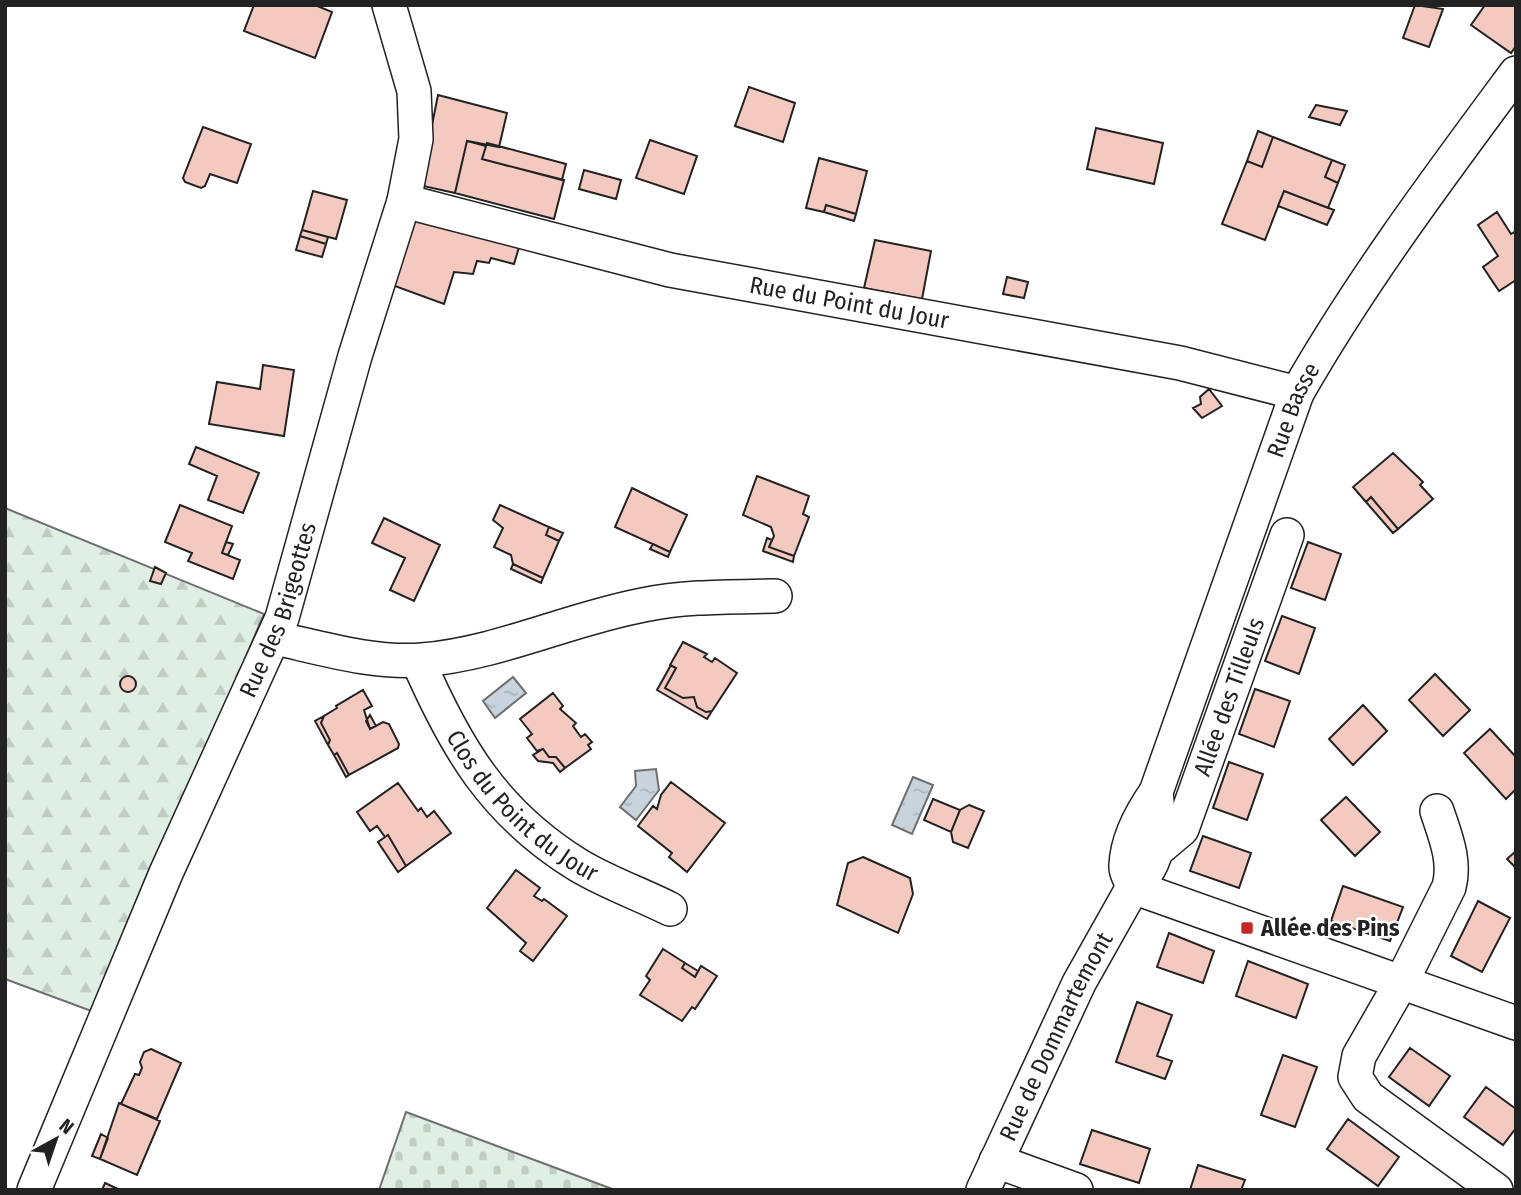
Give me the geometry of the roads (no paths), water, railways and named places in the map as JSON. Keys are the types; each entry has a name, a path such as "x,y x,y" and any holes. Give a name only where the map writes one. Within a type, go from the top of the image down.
{"street":[{"name":"Rue des Brigeottes","path":"34,1190 166,873 275,638 355,356 404,201 416,139 417,112 410,75 389,5"},
{"name":"Rue Basse","path":"1156,792 1161,830 1157,850 1146,877 1133,887 1125,867 1143,811 1156,792 1297,393 1325,343 1384,256 1516,73"},
{"name":"Rue du Point du Jour","path":"404,201 670,270 1180,363 1297,393"},
{"name":"Allée des Tilleuls","path":"1157,850 1182,829 1287,535"},
{"path":"275,638 354,654 418,661 455,657 641,605 685,598 775,596"},
{"name":"Clos du Point du Jour","path":"418,661 445,723 468,762 501,804 535,835 579,865 670,909"},
{"path":"1437,811 1451,854 1453,873 1449,887 1401,983 1359,1056 1355,1077 1368,1097 1496,1190"},
{"path":"1133,887 1516,1023"},
{"name":"Rue de Dommartemont","path":"989,1175 1079,983 1133,887"},
{"path":"989,1175 1076,1190"}],"water":[{"path":"513,677 526,693 495,718 483,701"},
{"path":"656,769 659,790 636,820 620,807 636,786 635,771"},
{"path":"913,777 933,785 912,834 892,825"}],"place":[{"name":"Allée des Pins","path":"1247,928"}]}
